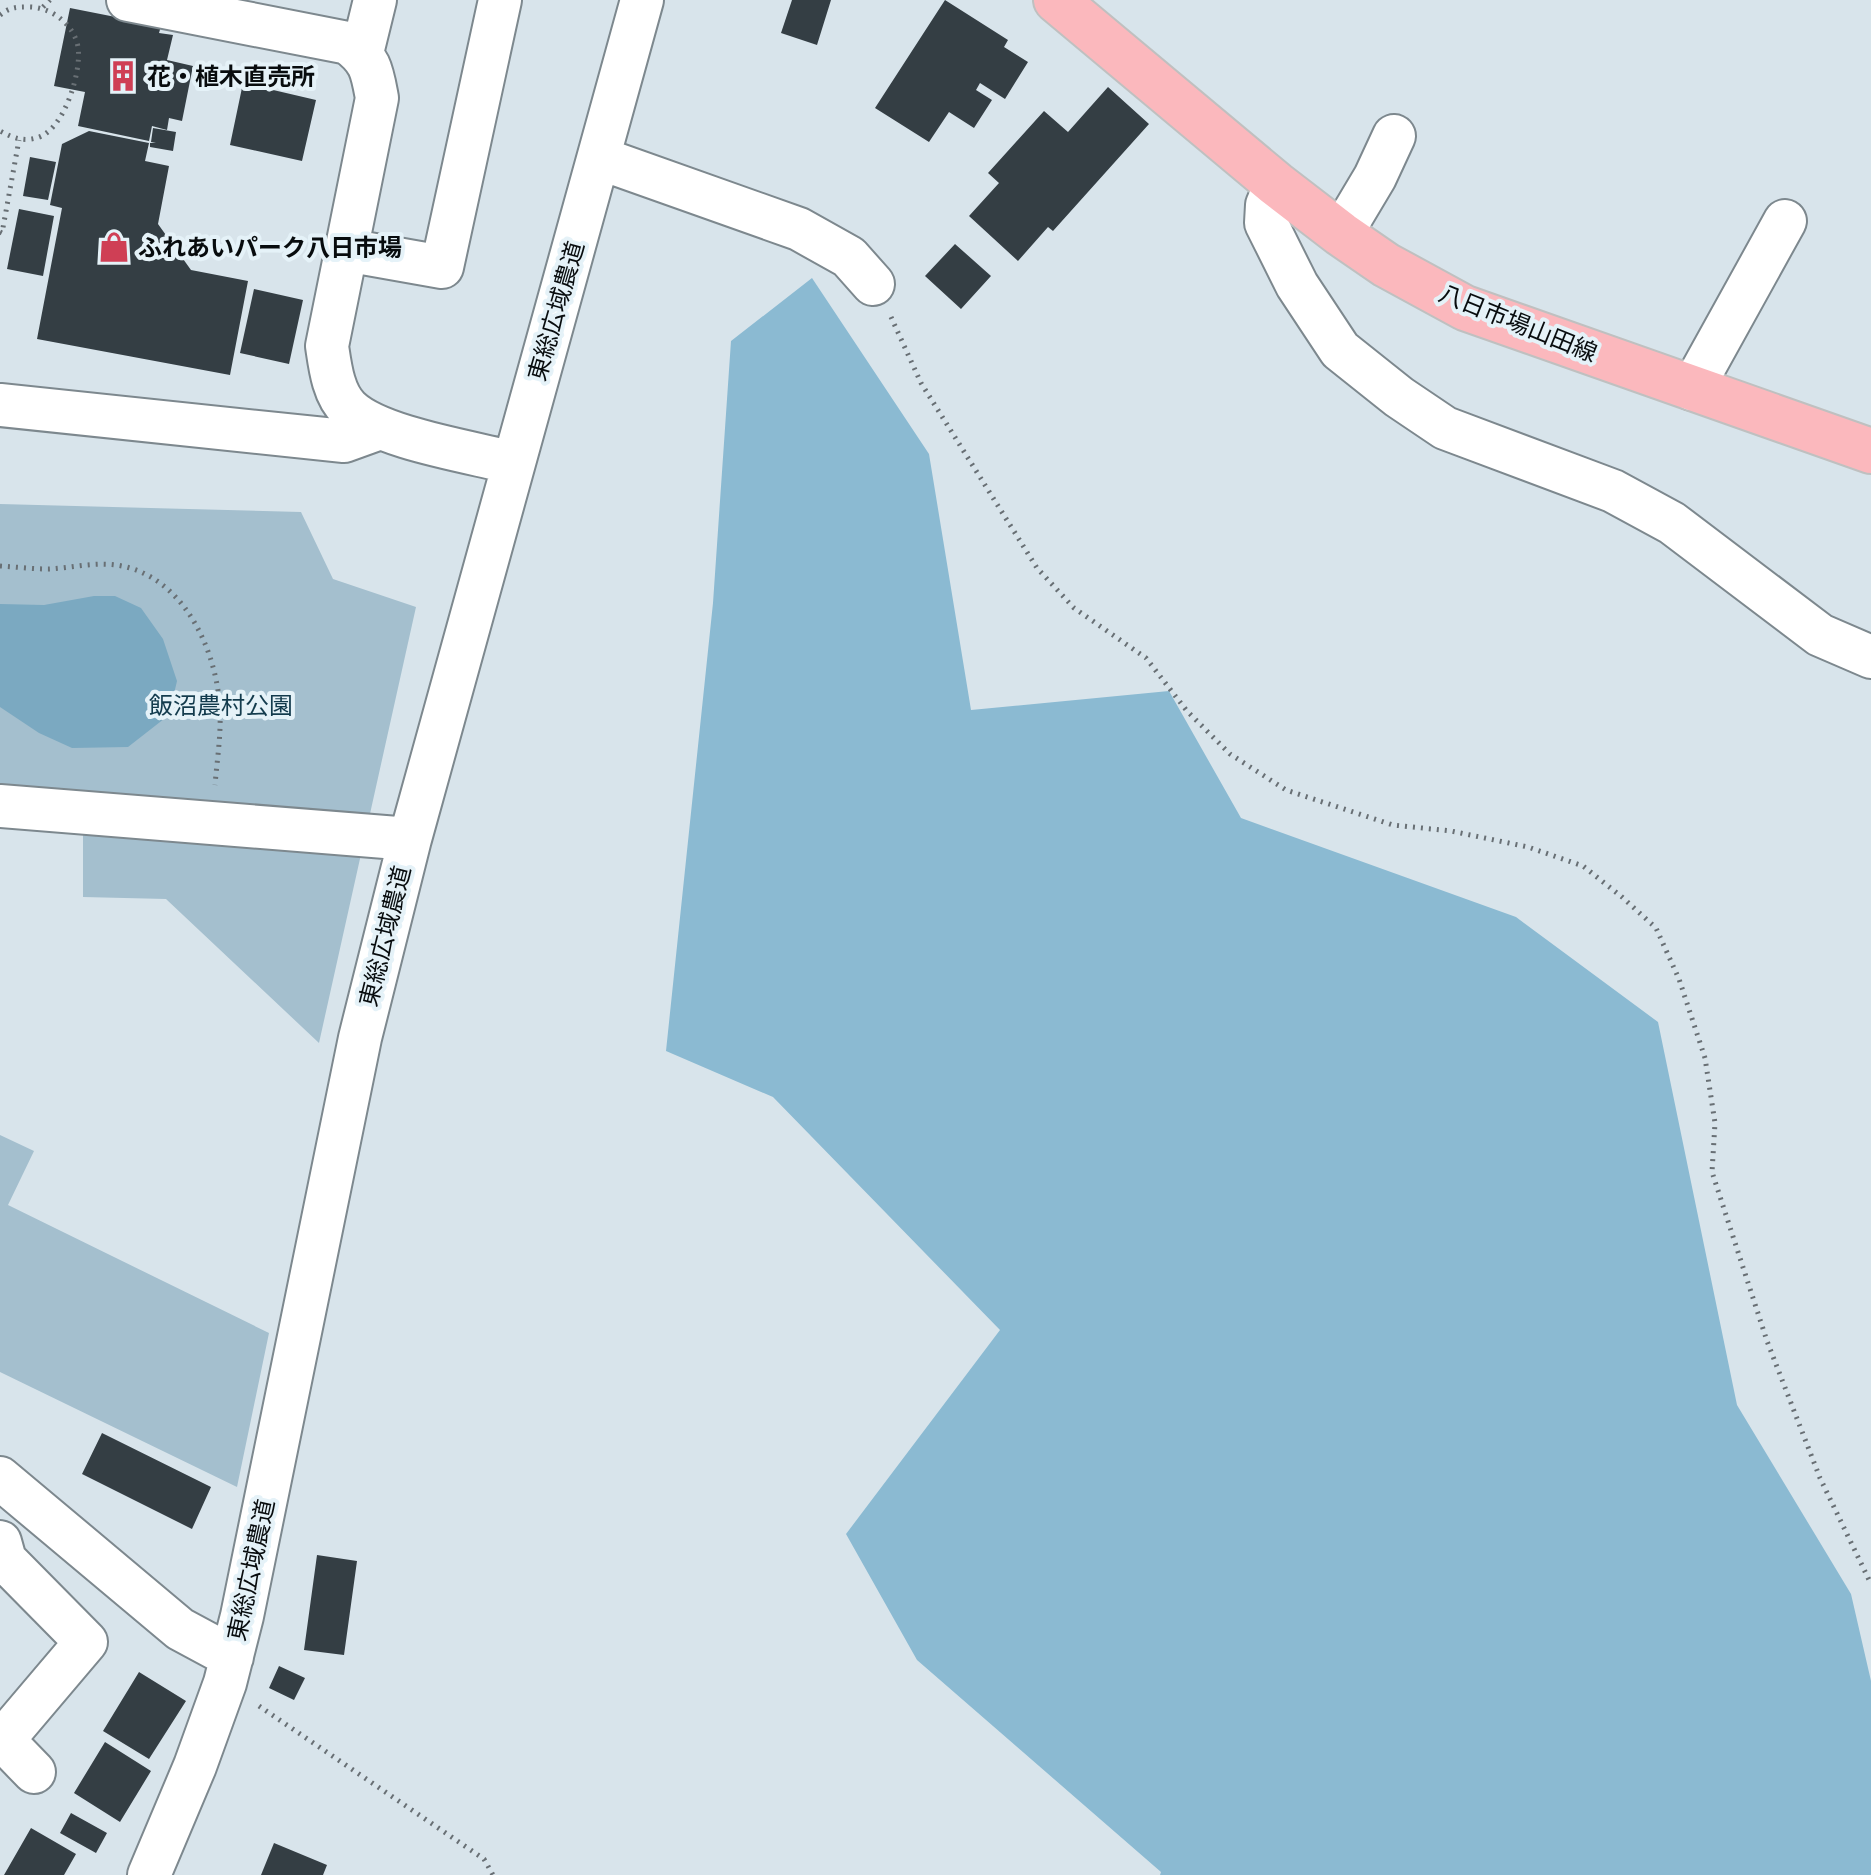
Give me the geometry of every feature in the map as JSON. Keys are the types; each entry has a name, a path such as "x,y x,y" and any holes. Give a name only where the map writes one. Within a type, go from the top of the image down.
{"main road":[{"name":"八日市場山田線","path":"1056,0 1276,184 1386,265 1465,308 1871,451"}],"street":[{"path":"128,0 348,43 362,53 372,69 377,98 327,346 331,377 348,409 380,428 514,463"},
{"path":"362,53 375,0"},
{"path":"346,250 442,267 500,0"},
{"name":"東総広域農道","path":"149,1875 195,1766 229,1670 360,1038 410,839 642,0"},
{"path":"1341,234 1375,177 1394,136"},
{"path":"599,158 799,229 849,257 873,284"},
{"path":"1276,184 1267,205 1266,223 1297,285 1340,350 1399,397 1445,428 1613,491 1672,523 1820,635 1871,657"},
{"path":"1692,389 1785,221"},
{"path":"0,405 344,441 380,428"},
{"path":"0,806 410,839"},
{"path":"0,1479 229,1670"},
{"path":"0,1542 5,1560 86,1642 3,1740 34,1772"}],"path":[{"path":"21,0 23,7"},
{"path":"43,7 50,0"},
{"path":"0,15 9,7 43,7 72,29 79,49 67,109 58,122 39,138 19,140 0,131"},
{"path":"0,232 19,140"},
{"path":"873,284 921,383 1037,568 1074,608 1146,658 1187,711 1230,754 1286,790 1393,825 1451,831 1528,847 1583,866 1656,928 1679,979 1705,1058 1715,1123 1712,1172 1767,1341 1820,1478 1871,1584"},
{"path":"0,566 44,569 112,565 137,569 166,588 188,611 202,636 216,674 220,712 211,822"},
{"path":"229,1670 484,1859 493,1875"}],"green space":[{"name":"飯沼農村公園","path":"0,504 301,512 333,579 416,607 319,1043 166,899 83,897 83,798 0,787"},
{"path":"0,1135 34,1151 8,1205 269,1333 237,1487 0,1372"}],"shaded area":[{"path":"812,278 929,454 971,710 1169,691 1241,818 1516,917 1658,1022 1737,1405 1851,1594 1871,1681 1871,1875 1160,1875 1161,1872 917,1660 846,1534 1000,1330 773,1097 666,1051 713,603 731,341"},
{"path":"94,596 115,596 141,608 163,639 177,681 169,715 128,747 72,748 39,733 0,707 0,604 44,605"}],"building":[{"path":"792,0 831,0 817,45 781,33"},
{"path":"945,0 1008,40 1004,47 1028,62 1005,99 980,83 976,90 992,100 974,128 949,112 929,142 875,108"},
{"name":"花・植木直売所","path":"70,8 161,26 159,33 173,35 167,60 193,66 182,121 169,118 167,130 152,126 149,141 78,126 85,92 54,86"},
{"path":"243,83 316,100 302,161 230,145"},
{"path":"1108,87 1149,124 1053,231 1048,227 1018,261 969,216 999,183 988,173 1044,111 1068,132"},
{"path":"153,128 176,132 173,151 150,147 150,143 156,143 151,142"},
{"name":"ふれあいパーク八日市場","path":"89,131 149,143 145,161 169,166 158,224 191,270 248,281 230,375 37,339 62,208 50,205 62,144"},
{"path":"30,157 56,162 48,200 23,196"},
{"path":"19,209 54,216 43,276 7,269"},
{"path":"955,244 991,276 961,309 925,276"},
{"path":"254,289 303,300 289,364 240,353"},
{"path":"102,1433 211,1487 192,1529 82,1474"},
{"path":"317,1555 357,1561 344,1655 304,1650"},
{"path":"279,1666 305,1678 294,1700 269,1688"},
{"path":"139,1672 186,1701 149,1759 103,1731"},
{"path":"105,1742 151,1771 120,1822 74,1793"},
{"path":"71,1813 107,1833 96,1853 60,1833"},
{"path":"31,1828 76,1854 64,1875 4,1875"},
{"path":"274,1843 327,1865 323,1875 261,1875"}],"place":[{"name":"花・植木直売所","path":"123,76"},
{"name":"ふれあいパーク八日市場","path":"114,247"}]}
